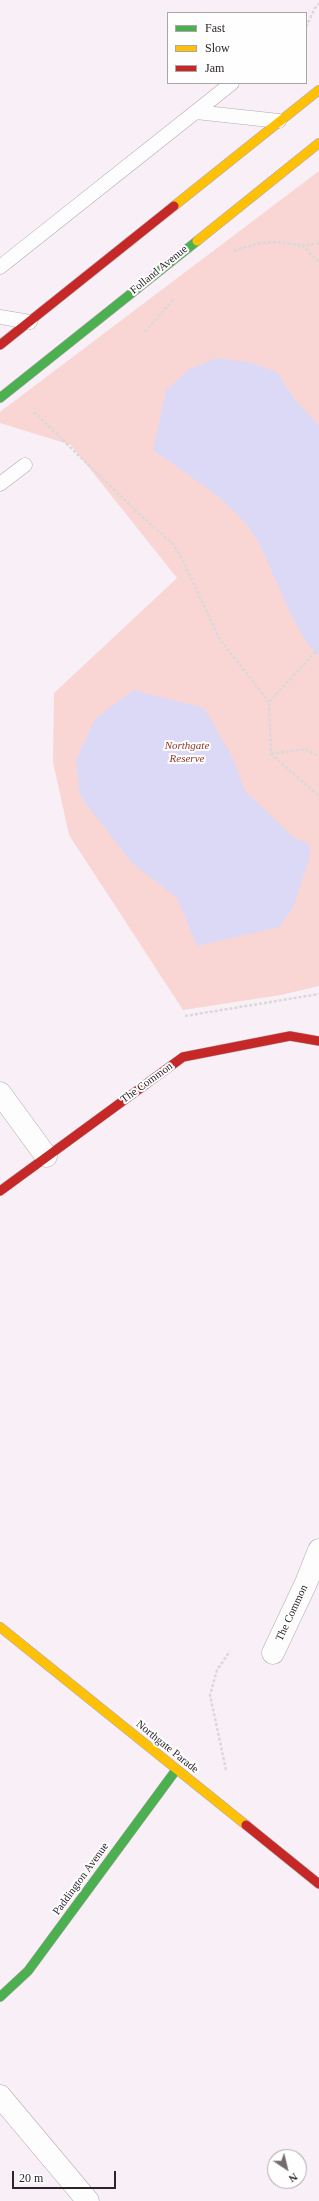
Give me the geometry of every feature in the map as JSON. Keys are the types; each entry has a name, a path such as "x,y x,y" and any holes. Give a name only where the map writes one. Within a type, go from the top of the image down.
{"street":[{"path":"0,345 319,90"},
{"name":"Folland Avenue","path":"0,398 319,143"},
{"name":"The Common","path":"0,1191 183,1057 290,1036 319,1041"},
{"path":"0,1093 46,1156"},
{"name":"The Common","path":"273,1653 306,1583 319,1550"},
{"name":"Northgate Parade","path":"0,1627 319,1884"},
{"name":"Paddington Avenue","path":"0,1997 28,1971 176,1770"},
{"path":"0,2096 88,2201"}],"lane":[{"path":"0,267 231,84"},
{"path":"196,112 279,121"},
{"path":"0,317 30,322"},
{"path":"0,484 25,465"}],"path":[{"path":"307,25 315,8 319,4"},
{"path":"230,252 258,242 280,241 303,246 319,243"},
{"path":"303,246 319,262"},
{"path":"145,332 175,298"},
{"path":"34,412 122,499 173,544 182,559 219,638 269,702 271,754 319,796"},
{"path":"269,702 319,648"},
{"path":"271,754 305,749 319,756"},
{"path":"185,1016 319,994"},
{"path":"226,1770 210,1696 217,1670 230,1651"}],"green space":[{"name":"Northgate Reserve","path":"319,171 319,986 281,995 183,1010 69,835 53,762 54,693 177,578 71,445 0,423 0,412"}],"shaded area":[{"path":"216,358 249,362 277,372 296,401 319,425 319,655 310,647 293,618 263,552 248,527 237,514 210,490 153,450 166,390 190,369"},
{"path":"133,690 204,708 233,758 245,791 293,837 309,844 310,856 293,908 279,927 197,946 177,898 132,863 80,796 76,760 95,719"}],"traffic: fast":[{"path":"0,398 197,241"},
{"path":"0,1997 28,1971 176,1770"}],"traffic: slow":[{"path":"174,206 319,90"},
{"path":"197,241 319,143"},
{"path":"0,1627 246,1825"}],"traffic: jam":[{"path":"0,345 174,206"},
{"path":"0,1191 183,1057 290,1036 319,1041"},
{"path":"246,1825 319,1884"}]}
